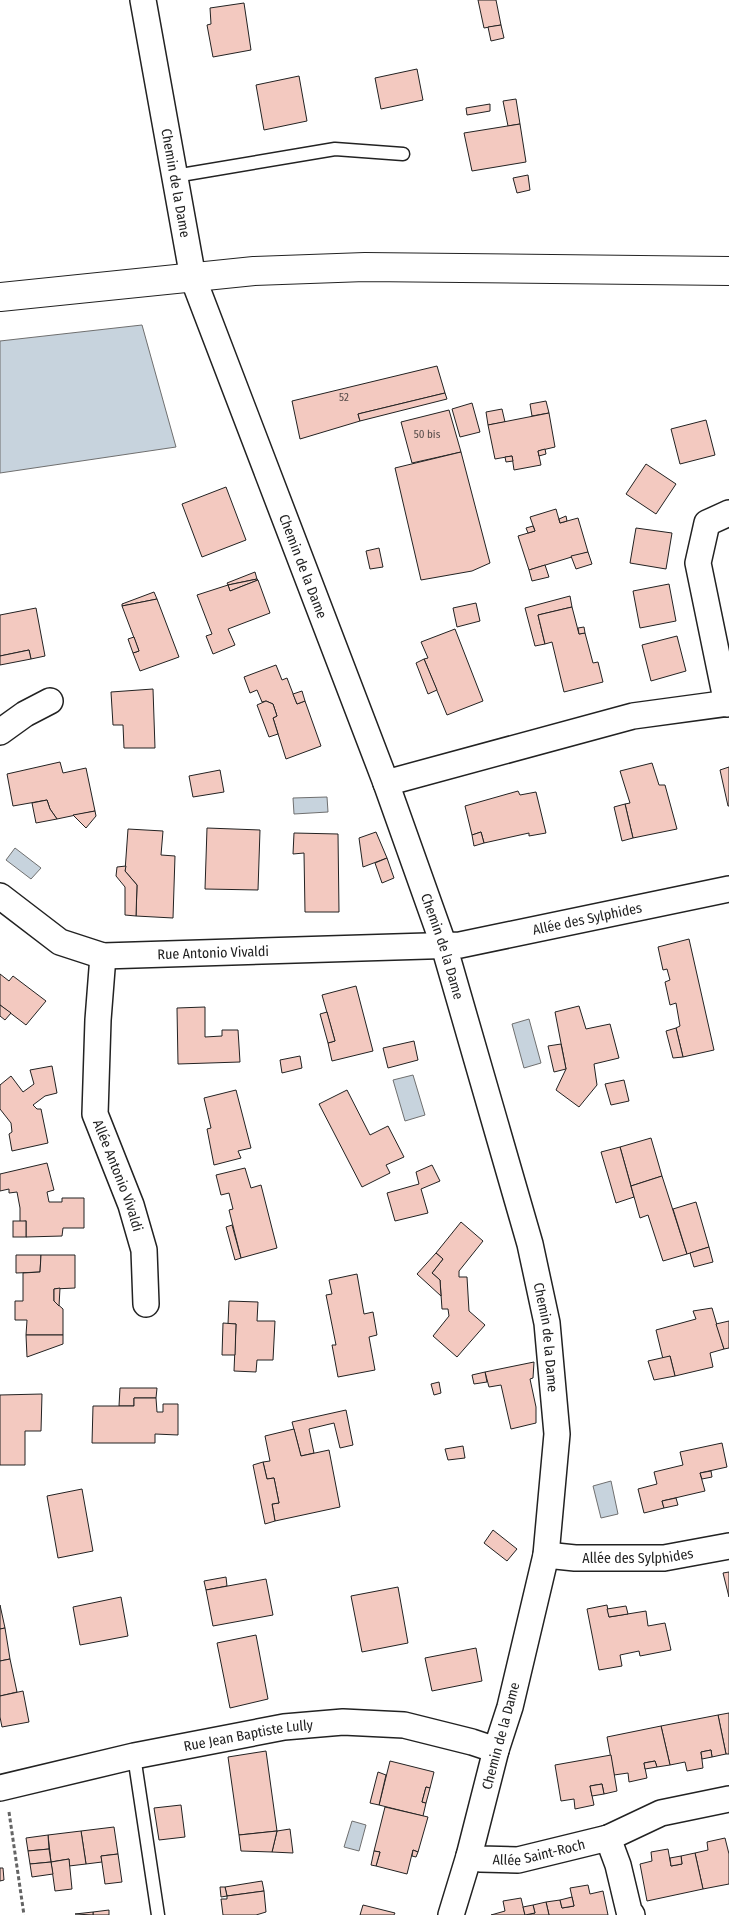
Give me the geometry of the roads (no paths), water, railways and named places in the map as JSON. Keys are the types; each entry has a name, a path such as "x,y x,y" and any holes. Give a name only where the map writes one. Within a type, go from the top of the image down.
{"main road":[{"path":"0,296 254,271 365,267 729,271"}],"street":[{"name":"Chemin de la Dame","path":"143,0 193,278 386,783 444,946 530,1244 547,1323 557,1434 546,1554 510,1707 496,1750 469,1856 451,1915"},
{"path":"386,783 633,716 728,704 698,563 707,523 729,513"},
{"path":"0,732 25,714 50,701"},
{"name":"Allée des Sylphides","path":"444,946 460,945 729,889"},
{"name":"Rue Antonio Vivaldi","path":"0,896 60,942 102,956 444,946"},
{"name":"Allée Antonio Vivaldi","path":"102,956 95,1114 131,1205 144,1250 146,1304"},
{"name":"Allée des Sylphides","path":"546,1554 575,1558 664,1558 729,1546"},
{"name":"Rue Jean Baptiste Lully","path":"2,1787 134,1756 284,1727 343,1722 404,1725 496,1750"},
{"name":"Allée Saint-Roch","path":"469,1856 480,1859 518,1860 608,1838 661,1814 729,1800"},
{"path":"608,1838 618,1865 629,1911 632,1915"}],"lane":[{"path":"175,176 335,149 403,154"},
{"path":"134,1756 158,1915"}]}
